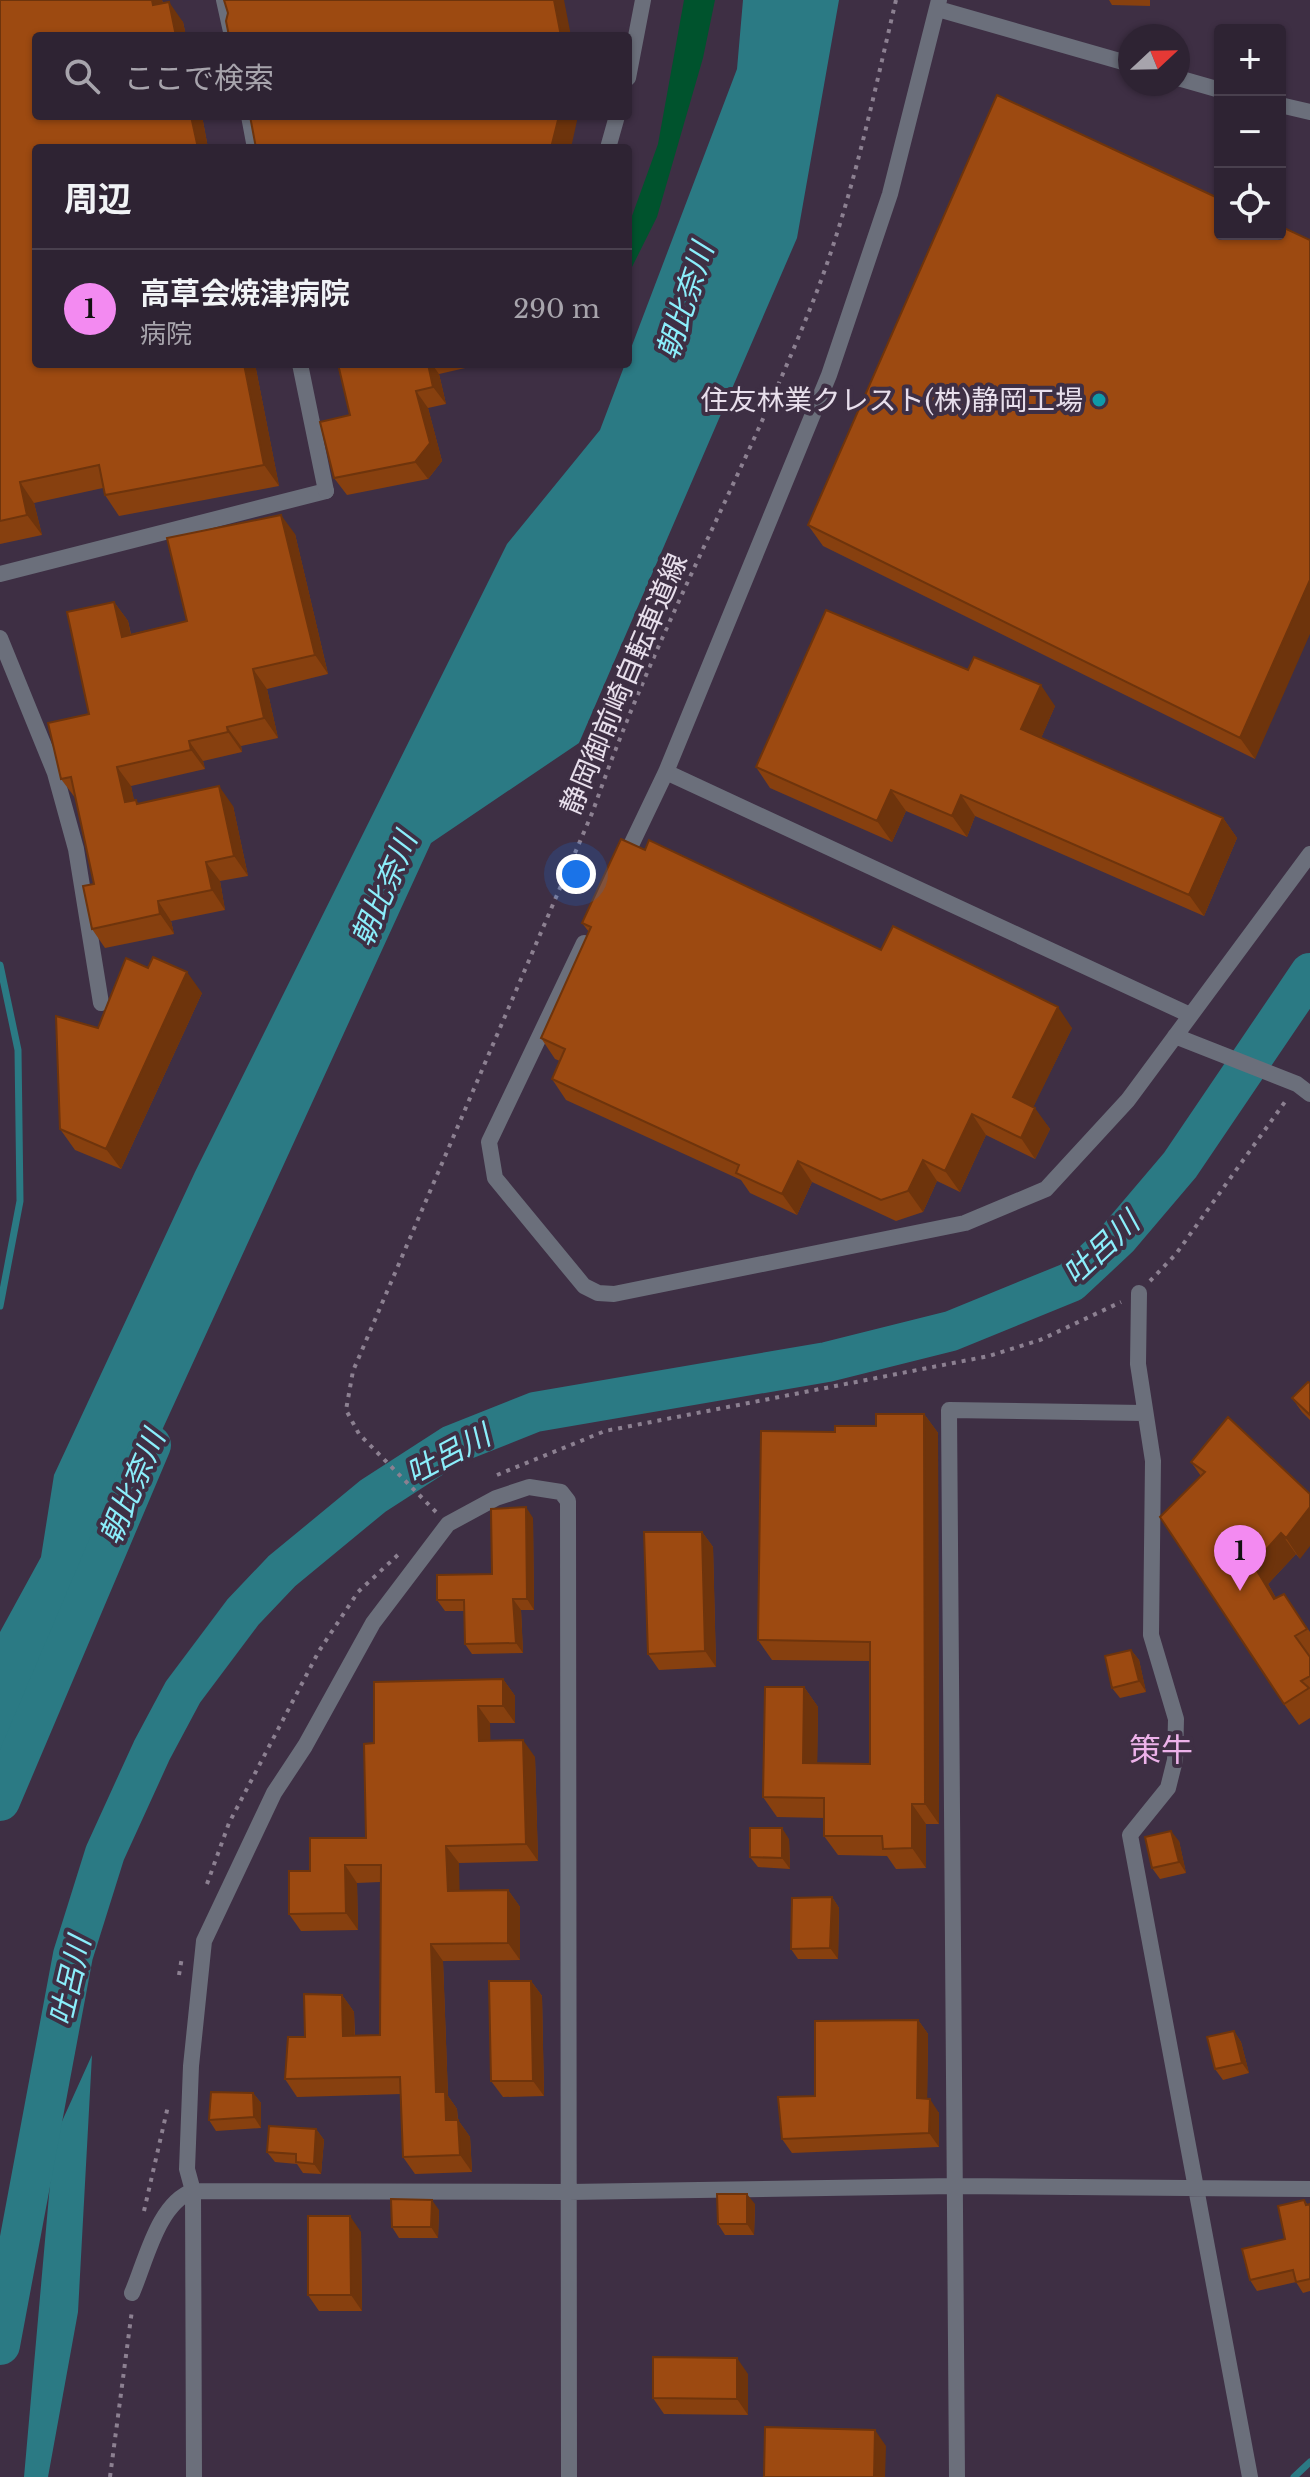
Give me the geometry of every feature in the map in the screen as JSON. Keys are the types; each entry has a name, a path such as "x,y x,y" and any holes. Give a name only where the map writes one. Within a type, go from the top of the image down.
{"street":[{"path":"224,0 231,32"},
{"path":"632,57 643,0"},
{"path":"612,886 666,772 829,375 890,194 938,4 1118,60"},
{"path":"1190,81 1214,88"},
{"path":"1286,106 1310,112"},
{"path":"250,120 254,144"},
{"path":"609,144 616,120"},
{"path":"0,574 326,491 301,368"},
{"path":"0,638 55,773 76,849 101,1003"},
{"path":"666,772 1190,1015"},
{"path":"591,929 489,1142 495,1178 584,1286 598,1293 614,1294 965,1223 1046,1189 1128,1100 1310,854"},
{"path":"1175,1036 1304,1089"},
{"path":"1139,1293 1138,1364 1143,1413 1153,1461 1151,1635 1176,1719 1175,1760 1168,1788 1130,1835 1250,2477"},
{"path":"957,2477 949,1410 1143,1413"},
{"path":"194,2477 193,2191 187,2169 191,2066 204,1941 274,1793 305,1746 373,1623 448,1524 473,1508 529,1487 561,1492 568,1501 569,2477"},
{"path":"132,2293 165,2215 178,2196 193,2191 569,2192 955,2186 1310,2189"}],"path":[{"name":"静岡御前崎自転車道線","path":"448,1524 359,1434 346,1410 353,1371 587,826 619,736 812,303 852,188 896,0"},
{"path":"473,1508 497,1475 605,1431 989,1356 1040,1340 1139,1293 1176,1254 1304,1089"}],"shaded area":[{"path":"684,0 715,0 703,58 657,217 632,267 632,216 658,144"}],"water":[{"path":"743,0 839,0 797,238 579,743 431,843 0,1784 0,1632 41,1557 54,1475 195,1172 507,544 600,430 623,368 632,368 632,345 737,69"},
{"path":"92,2055 78,2312 48,2477 24,2477 54,2139"}],"building":[{"path":"0,0 152,0 153,5 169,2 175,32 32,32 32,120 192,120 197,144 32,144 32,368 245,368 264,465 105,495 99,465 20,482 27,515 0,521"},
{"path":"224,0 554,0 560,32 228,32"},
{"name":"住友林業クレスト(株)静岡工場","path":"997,95 1214,196 1214,240 1286,240 1286,229 1310,240 1310,580 1240,738 808,525"},
{"path":"251,120 558,120 552,144 255,144"},
{"path":"339,368 429,368 433,387 416,391 430,443 415,462 334,478 320,422 350,415"},
{"path":"281,515 315,655 253,669 264,718 227,727 228,732 189,741 191,750 117,767 125,802 136,800 137,804 219,786 234,856 206,862 212,890 158,901 160,914 92,929 83,886 94,884 71,777 61,779 48,723 89,714 67,612 114,602 122,637 187,621 167,538"},
{"path":"826,610 968,670 974,657 1041,685 1021,729 1223,818 1189,895 961,795 952,816 891,790 877,821 756,767"},
{"path":"621,839 645,850 649,840 881,950 893,926 1058,1007 1013,1097 1035,1108 1021,1138 972,1114 945,1171 923,1160 908,1191 881,1200 798,1161 782,1194 736,1173 739,1165 552,1079 565,1049 541,1038 591,927 582,923"},
{"path":"153,957 187,972 106,1149 60,1129 56,1016 98,1028 126,958 148,968"},
{"path":"1310,1383 1310,1415 1292,1398"},
{"path":"876,1414 924,1414 925,1804 912,1804 912,1848 883,1849 882,1836 824,1836 824,1798 763,1797 765,1687 804,1687 803,1763 870,1764 870,1642 758,1640 761,1431 835,1432 835,1426 876,1426"},
{"path":"1228,1417 1310,1494 1310,1507 1286,1538 1281,1533 1253,1564 1274,1599 1284,1594 1307,1629 1295,1636 1310,1657 1310,1676 1301,1681 1309,1688 1284,1704 1160,1517 1205,1472 1191,1462"},
{"path":"526,1507 527,1599 513,1599 516,1643 465,1644 464,1600 437,1600 437,1575 492,1574 491,1509"},
{"path":"644,1532 702,1532 705,1651 648,1654"},
{"path":"1131,1650 1139,1681 1112,1688 1105,1656"},
{"path":"503,1679 503,1706 478,1706 479,1741 523,1740 526,1844 446,1846 448,1891 508,1890 508,1943 431,1944 436,2092 445,2092 446,2120 458,2120 460,2155 403,2157 400,2077 285,2079 288,2037 305,2037 304,1994 342,1995 343,2036 380,2035 381,1865 345,1865 346,1913 289,1914 289,1871 310,1871 310,1838 366,1838 364,1744 374,1743 374,1682"},
{"path":"750,1828 782,1828 782,1858 750,1857"},
{"path":"1171,1831 1179,1862 1152,1868 1145,1837"},
{"path":"832,1897 830,1948 791,1949 792,1898"},
{"path":"489,1981 531,1981 533,2081 491,2081"},
{"path":"918,2020 917,2098 930,2099 929,2133 782,2139 778,2097 815,2096 815,2021"},
{"path":"1234,2031 1242,2063 1215,2069 1207,2037"},
{"path":"211,2092 253,2093 254,2117 209,2120"},
{"path":"269,2126 316,2129 314,2164 296,2162 296,2154 267,2152"},
{"path":"717,2194 747,2194 747,2224 718,2224"},
{"path":"391,2199 432,2200 431,2227 392,2227"},
{"path":"1304,2200 1306,2205 1310,2204 1310,2279 1296,2282 1293,2270 1250,2280 1242,2249 1285,2239 1278,2206"},
{"path":"308,2216 350,2216 351,2295 308,2295"},
{"path":"653,2357 737,2358 737,2399 653,2398"},
{"path":"765,2427 875,2430 874,2477 764,2477"}],"waterway":[{"path":"0,965 18,1050 20,1201 0,1306"},
{"name":"吐呂川","path":"0,2345 73,1955 105,1853 152,1750 183,1692 243,1612 282,1571 373,1496 452,1445 535,1412 827,1362 951,1331 1071,1282 1118,1238 1180,1165 1310,973"},
{"name":"朝比奈川","path":"0,1801 151,1445"},
{"path":"1294,2477 1310,2462"}],"place":[{"name":"住友林業クレスト(株)静岡工場","path":"1099,400"},
{"name":"高草会焼津病院","path":"1240,1591"}],"district":[{"name":"策牛","path":"1161,1750"}]}
